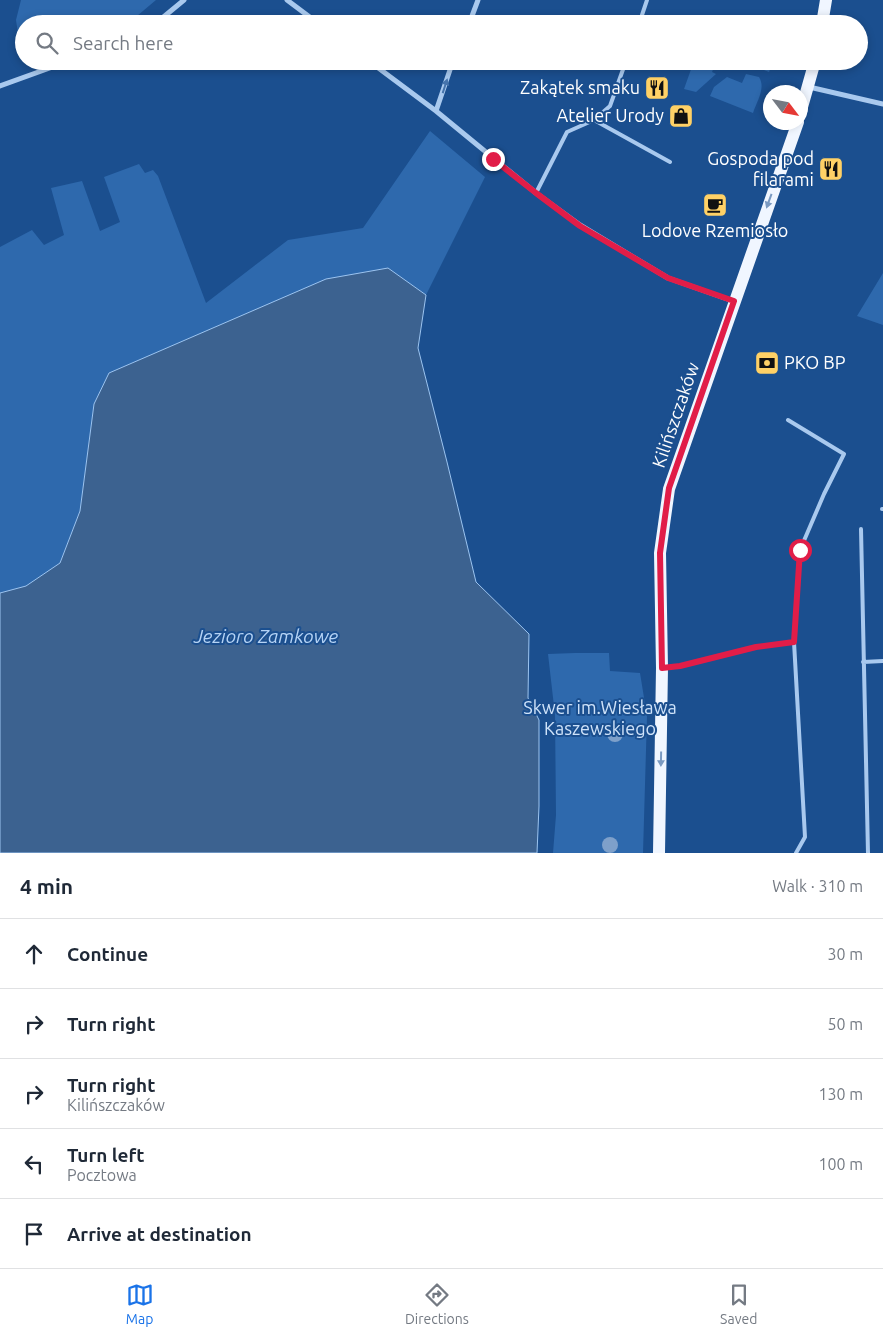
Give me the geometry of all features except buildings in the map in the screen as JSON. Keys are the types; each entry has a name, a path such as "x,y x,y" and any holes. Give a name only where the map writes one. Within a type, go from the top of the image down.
{"main road":[{"path":"824,15 826,0"},
{"path":"808,90 813,70"},
{"name":"Kilińszczaków","path":"660,853 662,668 660,553 669,488 795,130"}],"street":[{"path":"166,15 184,0"},
{"path":"287,0 307,15"},
{"path":"472,15 478,0"},
{"path":"0,86 44,70"},
{"path":"381,70 436,111 536,193 580,226 668,278 734,301"},
{"path":"436,111 451,70"},
{"path":"809,87 883,104"}],"lane":[{"path":"642,15 647,0"},
{"path":"536,193 567,132 594,120 610,106 623,70"},
{"path":"594,120 670,162"},
{"path":"788,420 844,454 824,494 800,550 794,642 805,837 796,853"},
{"path":"861,529 868,853"},
{"path":"662,668 680,666 756,647 794,642"},
{"path":"863,662 883,661"}],"green space":[{"path":"21,0 156,0 138,15 17,15"},
{"path":"691,70 713,70 712,72 716,74 696,92 684,89"},
{"path":"746,74 759,77 762,86 753,113 710,96 714,87 727,77 742,83"},
{"path":"430,131 485,177 426,295 388,269 94,404 80,511 60,563 26,587 0,593 0,247 32,230 44,245 64,235 51,188 82,181 100,231 120,222 104,177 139,164 145,173 153,170 158,176 206,303 288,240 363,228"},
{"path":"883,273 883,325 857,316"},
{"name":"Skwer im.Wiesława Kaszewskiego","path":"609,653 610,671 640,673 647,716 643,853 553,853 556,815 555,715 548,654"}],"water":[{"name":"Jezioro Zamkowe","path":"388,268 426,295 418,348 476,582 529,634 528,698 539,720 537,853 0,853 0,593 26,586 60,563 80,511 94,404 109,373 326,279"}],"place":[{"name":"Zakątek smaku","path":"657,88"},
{"name":"Atelier Urody","path":"681,116"},
{"name":"Gospoda pod filarami","path":"831,169"},
{"name":"Lodove Rzemiosło","path":"715,205"},
{"name":"PKO BP","path":"767,363"}],"route":[{"path":"493,159 580,226 668,278 734,301 669,488 660,553 662,668 680,666 756,647 794,642 800,550"}]}
